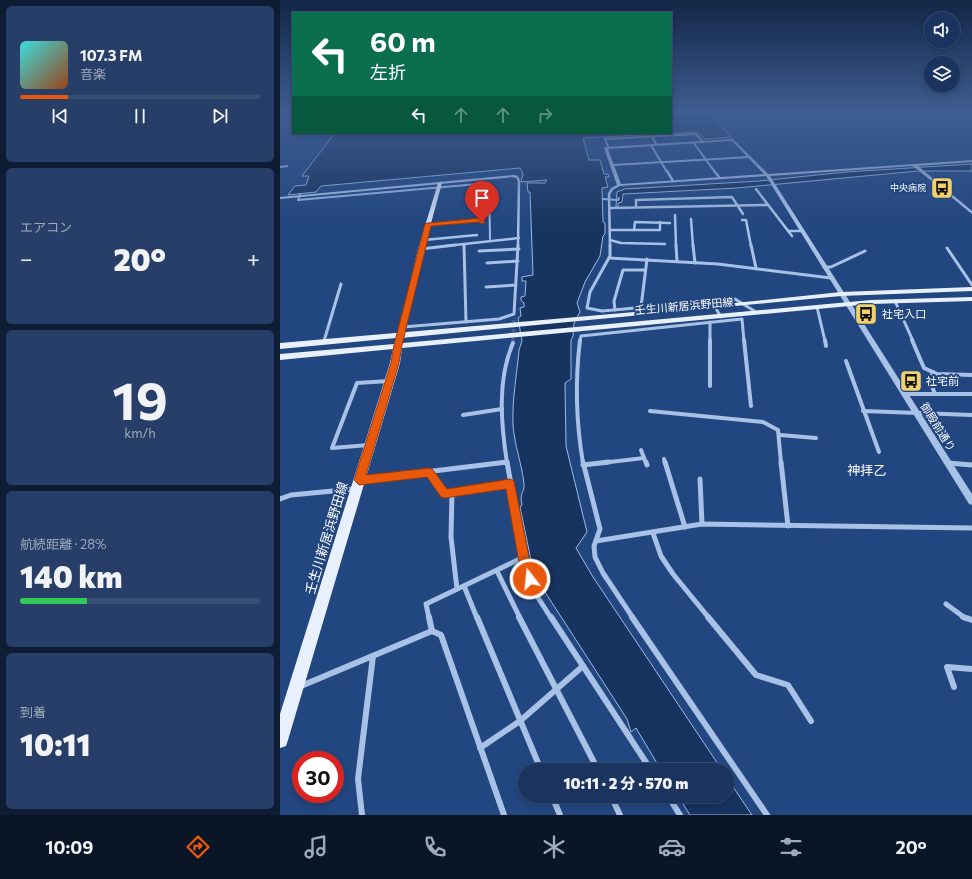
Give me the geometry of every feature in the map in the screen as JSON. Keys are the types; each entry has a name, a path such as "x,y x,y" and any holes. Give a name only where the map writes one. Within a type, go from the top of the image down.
{"main road":[{"path":"400,336 421,249 440,183"},
{"name":"壬生川新居浜野田線","path":"280,357 400,336 516,322 583,319 841,294 972,289"},
{"name":"壬生川新居浜野田線","path":"280,346 324,340 400,336 518,335 576,328 721,318 756,312 848,304 972,299"},
{"name":"壬生川新居浜野田線","path":"280,740 390,381 400,336"}],"street":[{"path":"607,150 620,185"},
{"path":"654,150 673,181"},
{"path":"698,150 720,178"},
{"name":"御殿前通り","path":"742,150 767,176 773,185 972,501"},
{"path":"612,166 749,157"},
{"path":"756,312 735,299 615,310 596,311 587,308 590,292 609,258 610,191 620,185 972,161"},
{"path":"280,167 287,166"},
{"path":"915,166 972,213"},
{"path":"280,198 513,176 517,177 519,181 519,238 514,314 516,322"},
{"path":"756,189 792,236"},
{"path":"636,207 636,200 732,197 744,214"},
{"path":"610,208 768,205"},
{"path":"675,215 677,261"},
{"path":"428,224 482,219"},
{"path":"691,219 695,262"},
{"path":"742,220 746,220 756,268"},
{"path":"634,230 634,222 670,223"},
{"path":"610,230 660,230 660,222"},
{"path":"788,231 802,231"},
{"path":"424,240 477,235"},
{"path":"421,249 519,238"},
{"path":"610,240 621,243 665,244"},
{"path":"464,244 466,322"},
{"path":"947,248 972,285"},
{"path":"479,251 518,249"},
{"path":"824,267 831,267 865,251"},
{"path":"609,258 695,262 831,278"},
{"path":"640,308 647,259"},
{"path":"486,263 518,261"},
{"path":"615,310 614,301 623,270 645,270"},
{"path":"324,340 342,284"},
{"path":"486,287 516,285"},
{"path":"895,301 924,368 945,375 972,375"},
{"path":"715,307 721,318"},
{"path":"817,307 826,346"},
{"path":"400,336 466,322 504,318 514,314"},
{"path":"751,406 742,319 721,318 710,322 581,336 577,371 576,411 583,465 600,530 594,548 596,557 602,572 767,815"},
{"path":"710,322 710,386"},
{"path":"513,343 510,348 508,359 502,409 502,432 510,484 524,557 530,579 537,596 646,763"},
{"path":"846,361 879,452"},
{"path":"934,372 930,381 936,394"},
{"path":"370,445 332,448 357,383 390,381"},
{"path":"904,394 972,394"},
{"path":"463,415 502,409"},
{"path":"650,411 762,422 778,430 780,435 788,526"},
{"path":"863,411 972,415"},
{"path":"780,435 816,438"},
{"path":"641,450 647,465"},
{"path":"583,465 644,458"},
{"path":"664,459 685,527"},
{"path":"280,499 291,495 358,484 507,462"},
{"path":"948,463 972,465"},
{"path":"430,473 445,494 510,484"},
{"path":"700,479 702,524"},
{"path":"452,492 451,537 457,589"},
{"path":"596,541 702,524 972,528"},
{"path":"653,532 661,556 673,574 756,675 788,685 812,721"},
{"path":"432,631 426,604 524,557"},
{"path":"497,571 594,763"},
{"path":"464,586 538,763"},
{"path":"946,604 966,619 972,620"},
{"path":"296,688 432,631 441,635 504,815"},
{"path":"362,815 358,779 373,656"},
{"path":"480,748 520,721 583,666"},
{"path":"954,687 947,667 972,669"},
{"path":"555,803 560,815"},
{"path":"614,803 620,815"},
{"path":"672,803 680,815"}],"water":[{"path":"322,150 586,150 589,160 600,160 604,174 608,174 609,177 605,177 608,187 602,188 603,222 605,223 605,234 603,236 600,256 585,282 577,303 580,312 574,323 573,336 571,340 571,379 565,383 566,446 587,532 576,548 593,577 717,763 657,763 636,728 631,732 627,719 545,592 547,588 541,578 538,579 531,560 520,507 522,505 521,497 524,484 514,432 513,405 519,350 522,341 518,318 521,316 520,308 524,307 521,297 525,296 526,281 522,281 522,277 533,275 530,192 528,192 527,183 545,183 547,180 521,182 523,174 520,168 321,186 316,192 288,195 295,186 306,185 309,176 302,176"},
{"path":"972,164 972,171 918,171 737,188 623,194 622,202 618,203 618,207 616,207 617,192 625,189 759,181 846,172"},
{"path":"734,788 752,815 690,815 682,803 734,803"}],"waterway":[{"path":"300,194 298,200 489,183 490,239"},
{"path":"603,199 618,200 619,198"}],"tunnel":[{"path":"513,341 514,318"}],"place":[{"name":"中央病院","path":"942,188"},
{"name":"社宅入口","path":"866,314"},
{"name":"社宅前","path":"911,381"}],"district":[{"name":"神拝乙","path":"867,470"}],"route":[{"path":"482,222 482,220 428,224 398,345 395,363 359,480 430,473 445,494 510,484 524,562 530,579"}]}
